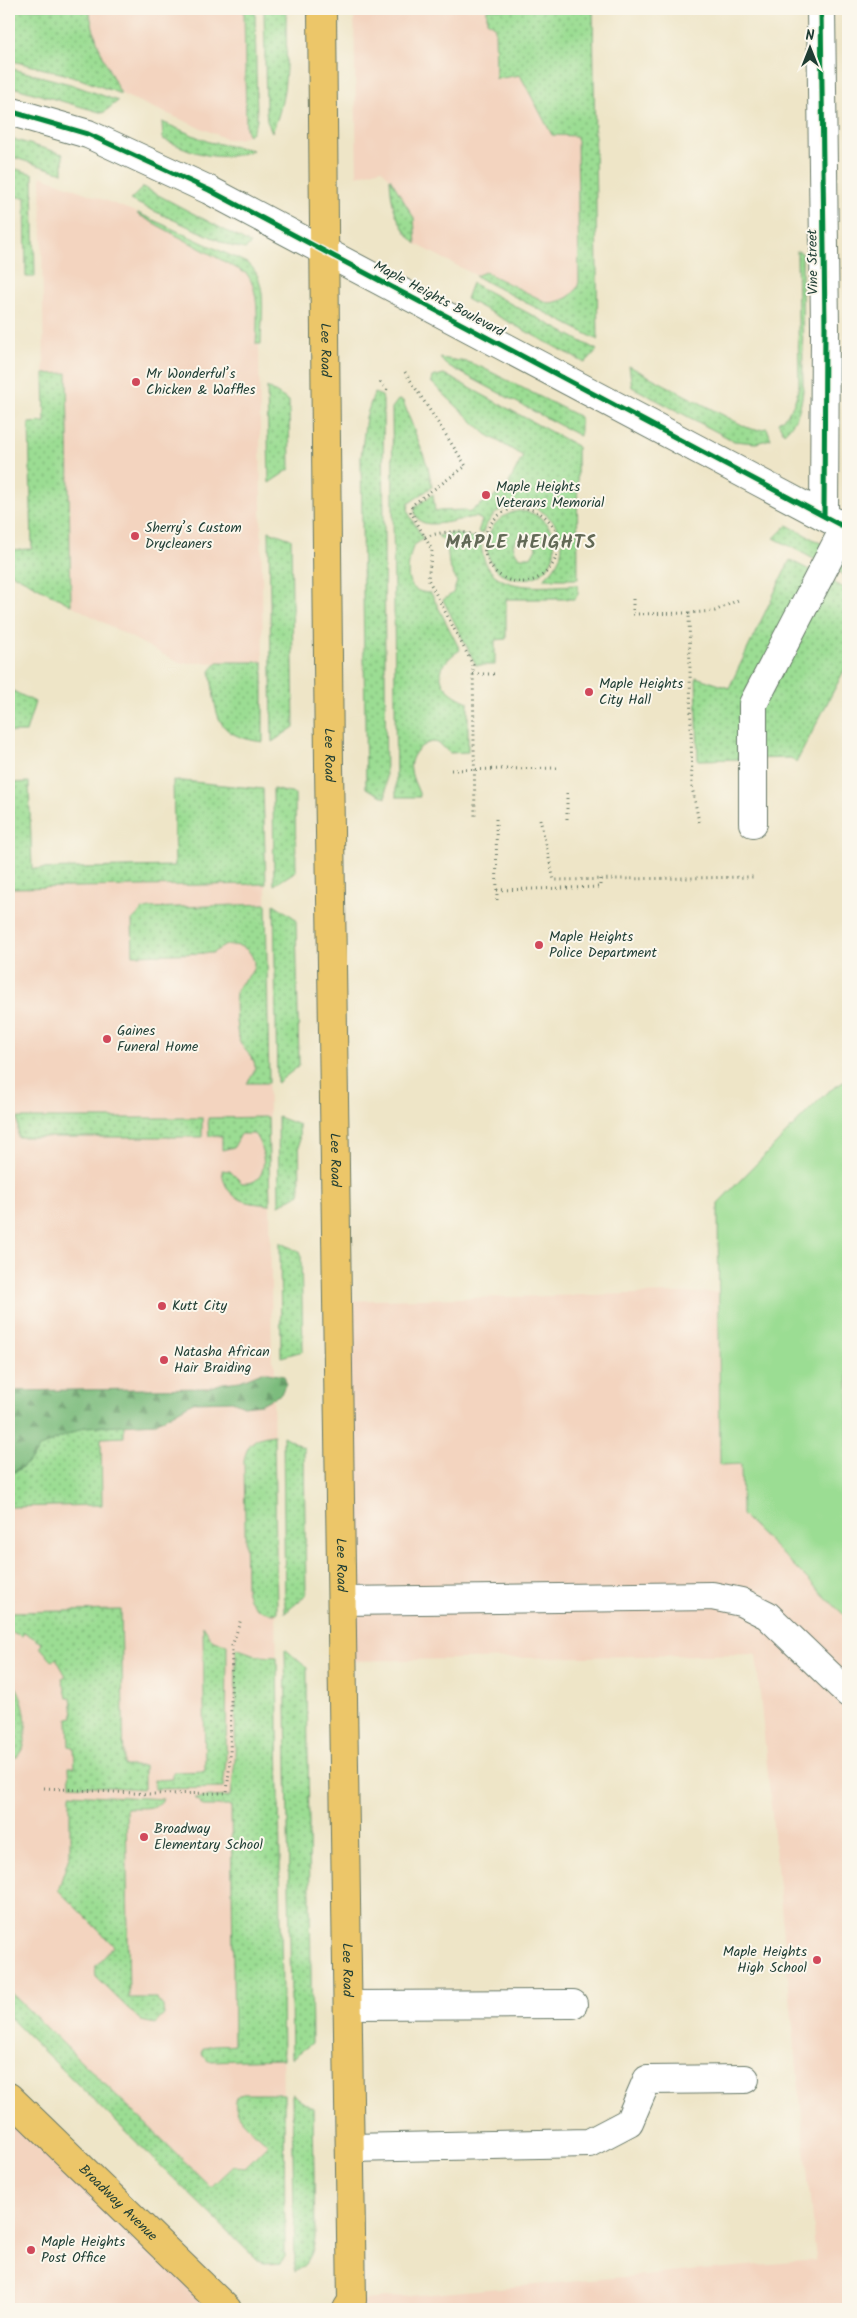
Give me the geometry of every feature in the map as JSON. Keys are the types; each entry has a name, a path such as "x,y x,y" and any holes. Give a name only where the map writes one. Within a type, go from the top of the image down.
{"main road":[{"name":"Lee Road","path":"322,9 330,783 352,2301 346,2309"},
{"name":"Broadway Avenue","path":"9,2097 227,2309"}],"street":[{"name":"Vine Street","path":"821,9 825,327 839,524"},
{"name":"Maple Heights Boulevard","path":"9,110 58,124 118,147 209,190 839,524"},
{"path":"753,823 753,704 839,524"},
{"path":"343,1601 712,1596 741,1602 766,1615 848,1693"},
{"path":"348,2005 573,2004"},
{"path":"350,2148 589,2143 629,2122 647,2080 744,2079"}],"path":[{"path":"405,372 466,466 412,505 411,512 432,550 428,579 473,665 474,819"},
{"path":"380,382 390,393"},
{"path":"527,508 544,516 551,524 556,532 557,551 554,560 542,575 524,582 514,581 497,573 490,566 486,558 484,538 492,521 499,515 508,510 527,508"},
{"path":"425,537 449,531 461,531 484,538"},
{"path":"633,599 633,614 715,611 738,600"},
{"path":"689,613 692,788 699,822"},
{"path":"473,674 495,674"},
{"path":"451,770 557,768"},
{"path":"567,793 567,822"},
{"path":"496,819 496,900"},
{"path":"540,819 554,880 754,877"},
{"path":"496,890 600,887 600,879"},
{"path":"44,1788 150,1794 227,1793 230,1760 232,1646 241,1619"}],"shaded area":[{"path":"9,9 255,9 257,120 255,126 252,132 239,139 227,139 121,94 72,76 9,60"},
{"path":"354,9 593,9 598,340 416,244 414,218 390,178 381,169 357,176"},
{"path":"41,176 138,213 249,264 258,275 261,290 261,344 259,344 263,662 179,663 71,605 67,374 44,374"},
{"name":"Broadway Elementary School","path":"266,884 272,1360 275,1367 273,1388 285,2248 285,2257 280,2263 273,2265 264,2264 257,2260 9,2017 9,888"},
{"name":"Maple Heights High School","path":"848,1079 848,2309 347,2309 352,2301 816,2260 756,1654 343,1661 337,1301 718,1292 718,1203 826,1093"},
{"path":"9,2097 227,2309 9,2309"}],"green space":[{"path":"9,9 89,9 101,52 121,94 72,76 9,60"},
{"path":"244,9 255,9 257,120 252,132 248,135 246,128"},
{"path":"264,9 286,9 286,72 282,102 272,132 267,121 266,108"},
{"path":"487,9 593,9 598,340 475,276 485,272 548,303 572,295 579,282 577,136 552,135 520,75 496,79 495,27 487,21"},
{"path":"9,68 70,84 118,101 103,113 9,86"},
{"path":"162,122 209,142 253,150 229,156 218,156 186,149 163,139"},
{"path":"9,138 63,154 63,173 9,156"},
{"path":"9,167 33,174 35,277 26,277 25,197 9,197"},
{"path":"390,178 414,218 416,244 409,237 396,214"},
{"path":"143,187 251,244 245,249 231,246 130,200"},
{"path":"138,213 249,264 255,272 262,291 261,344 256,344 256,298 247,274"},
{"path":"797,251 802,253 803,391 798,414 784,433 778,422 787,415 793,406 799,385"},
{"path":"472,283 597,350 585,363 466,299"},
{"path":"440,358 467,362 481,367 580,417 580,436 445,364"},
{"path":"629,366 748,428 756,430 767,428 771,439 756,443 734,441 632,387"},
{"path":"67,373 71,605 9,572 9,550 32,549 29,423 45,422 44,374"},
{"path":"444,374 577,446 578,579 543,579 558,561 562,543 556,526 544,513 528,506 511,505 495,514 482,534 478,532 482,520 476,517 429,524 421,522 416,516 415,507 433,494 435,511 466,510 468,513 510,486 509,483 523,456 486,434 431,382 432,377"},
{"path":"267,387 289,401 290,469 269,483"},
{"path":"374,393 382,396 383,401 386,798 366,788 361,457 366,417"},
{"path":"398,400 403,401 428,467 432,487 409,503 408,512 423,539 413,546 409,562 409,577 415,589 431,593 460,650 444,664 441,678 449,691 468,702 468,752 450,753 440,744 433,742 424,745 413,756 411,761 412,774 420,797 396,797 392,408"},
{"path":"518,511 533,514 544,521 551,532 554,544 553,556 548,567 538,575 524,579 509,577 498,571 491,561 487,550 488,538 493,526 503,517","holes":["524,535 533,539 536,548 531,557 521,557 516,554 513,545 519,536"]},
{"path":"787,525 848,558 848,577 774,538"},
{"path":"269,531 291,539 294,727 272,742"},
{"path":"452,533 481,539 484,558 491,571 501,579 514,584 530,586 578,585 578,594 575,599 506,599 506,639 495,640 495,665 476,665 443,600 453,593 457,582 449,565 447,544 438,536"},
{"path":"790,560 848,590 848,663 796,763 791,758 698,760 696,677 729,688"},
{"path":"218,662 263,662 263,742 246,739 234,734 225,728 220,720 210,671"},
{"path":"9,689 35,702 26,732 9,732"},
{"path":"173,780 263,789 266,884 9,888 9,783 29,782 32,869 175,866"},
{"path":"273,789 295,794 296,871 274,885"},
{"path":"266,904 269,1083 247,1083 253,1075 255,1068 252,1058 244,1049 238,1036 235,1003 238,988 254,966 254,960 248,950 236,945 226,945 212,953 133,955 132,920 142,910 150,908"},
{"path":"274,904 296,919 299,1062 299,1066 277,1083"},
{"path":"848,1079 848,1619 742,1515 741,1464 720,1465 718,1203 826,1093"},
{"path":"268,1117 270,1205 252,1203 237,1198 227,1188 224,1180 222,1170 230,1171 242,1183 258,1179 262,1173 263,1156 254,1134 241,1134 234,1147 222,1150 222,1136 209,1136 208,1118"},
{"path":"278,1117 299,1125 300,1194 279,1205"},
{"path":"18,1118 202,1118 202,1137 18,1137"},
{"path":"280,1242 301,1253 303,1351 281,1357"},
{"path":"262,1372 284,1376 286,1383 281,1394 261,1404 244,1406 232,1401 193,1402 156,1423 85,1427 40,1447 33,1458 21,1468 9,1474 9,1391 207,1388 223,1383 240,1381"},
{"path":"124,1423 124,1437 101,1438 102,1505 9,1507 9,1474 20,1469 41,1446 70,1431 102,1424"},
{"path":"274,1435 277,1613 271,1613 260,1610 252,1604 247,1595 244,1460 248,1448 254,1441 262,1437"},
{"path":"283,1436 304,1448 306,1595 285,1613"},
{"path":"121,1610 124,1766 144,1766 144,1789 70,1785 69,1767 75,1767 74,1747 69,1746 68,1718 73,1717 71,1697 67,1697 62,1678 66,1676 56,1658 52,1661 40,1647 42,1643 24,1632 22,1636 9,1631 9,1612"},
{"path":"203,1626 213,1641 227,1644 226,1760 223,1788 154,1789 154,1780 173,1779 173,1772 205,1771"},
{"path":"236,1648 258,1656 277,1657 283,2059 208,2061 201,2054 206,2047 234,2044 231,1806 203,1806 195,1798 231,1796 235,1760"},
{"path":"285,1649 307,1668 312,2043 292,2058"},
{"path":"9,1679 19,1692 22,1701 25,1711 26,1732 22,1751 18,1756 9,1761"},
{"path":"70,1794 163,1799 152,1807 126,1808 129,1998 156,1998 163,2006 164,2015 155,2024 141,2021 96,1977 95,1967 114,1946 58,1890 70,1854"},
{"path":"9,1991 211,2187 233,2166 245,2167 268,2144 239,2116 236,2109 238,2096 243,2094 284,2094 285,2257 280,2263 264,2264 257,2260 9,2017"},
{"path":"292,2094 313,2108 315,2237 310,2258 295,2272"}],"cycle path":[{"path":"821,9 825,327 824,516"},
{"path":"9,111 88,134 209,190 848,529"}],"place":[{"name":"Mr Wonderful’s Chicken & Waffles","path":"136,382"},
{"name":"Maple Heights Veterans Memorial","path":"486,495"},
{"name":"Sherry’s Custom Drycleaners","path":"135,536"},
{"name":"Maple Heights City Hall","path":"589,692"},
{"name":"Maple Heights Police Department","path":"539,945"},
{"name":"Gaines Funeral Home","path":"107,1039"},
{"name":"Kutt City","path":"162,1306"},
{"name":"Natasha African Hair Braiding","path":"164,1360"},
{"name":"Broadway Elementary School","path":"144,1837"},
{"name":"Maple Heights High School","path":"817,1960"},
{"name":"Maple Heights Post Office","path":"31,2250"}],"district":[{"name":"MAPLE HEIGHTS","path":"521,543"}]}
